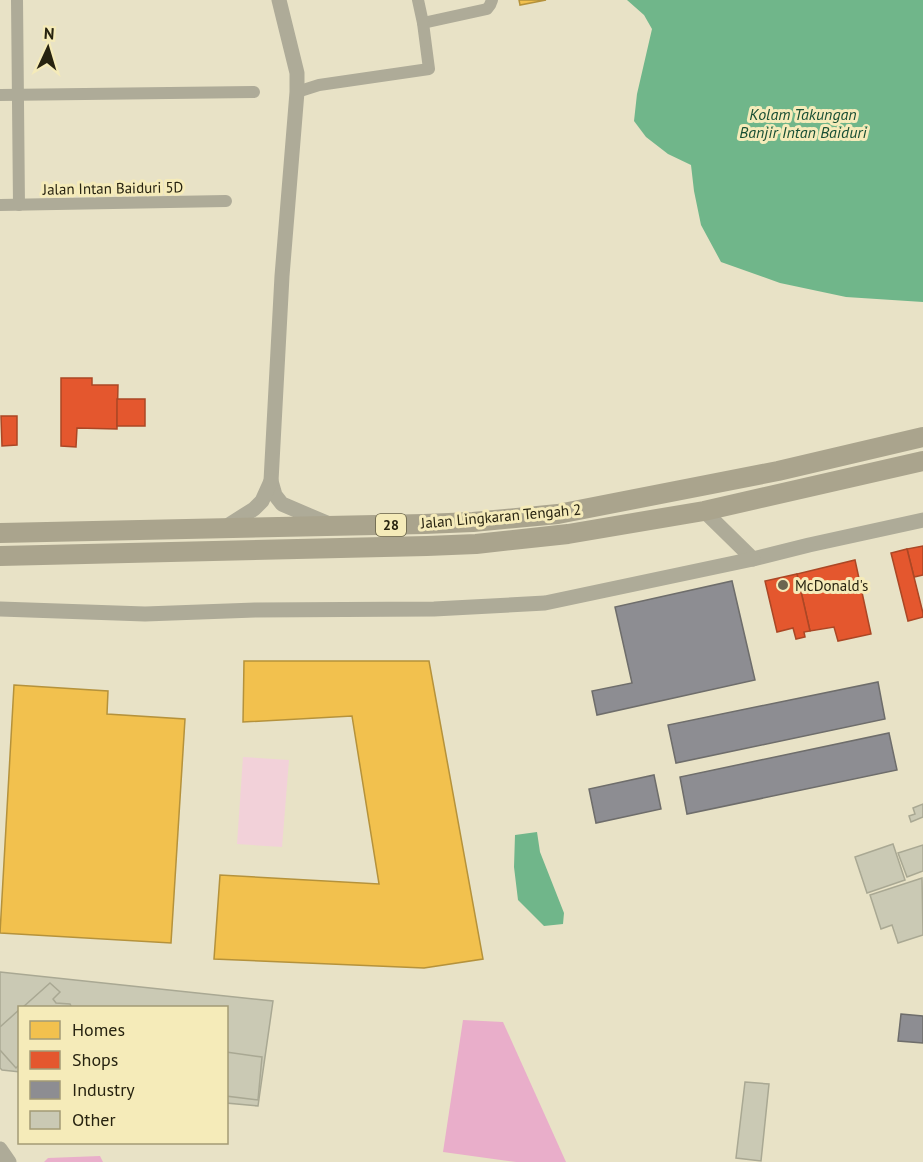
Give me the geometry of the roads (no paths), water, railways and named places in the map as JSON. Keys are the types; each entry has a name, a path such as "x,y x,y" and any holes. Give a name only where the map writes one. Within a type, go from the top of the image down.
{"highway":[{"name":"Jalan Lingkaran Tengah 2","path":"0,533 473,522 558,514 778,471 923,437"},
{"name":"Jalan Lingkaran Tengah 2","path":"0,556 476,544 568,534 704,511 923,461"}],"street":[{"path":"17,0 19,205"},
{"path":"279,0 297,73 297,92 282,276 271,481 275,495 282,504 333,526"},
{"path":"297,92 319,85 429,69 418,0"},
{"path":"423,23 487,9 492,0"},
{"path":"0,95 254,92"},
{"name":"Jalan Intan Baiduri 5D","path":"0,205 226,201"},
{"path":"224,528 254,509 262,501 271,481"},
{"path":"704,511 753,559"},
{"path":"0,609 145,614 255,610 434,609 544,603 923,520"},
{"path":"0,1149 9,1162"}],"water":[{"name":"Kolam Takungan Banjir Intan Baiduri","path":"627,0 923,0 923,302 846,297 780,283 721,262 701,225 691,165 668,154 646,137 634,121 637,94 652,29 644,15"},
{"path":"537,832 540,852 564,913 563,924 544,926 518,900 514,867 515,835"}],"place":[{"name":"McDonald's","path":"783,585"}]}
